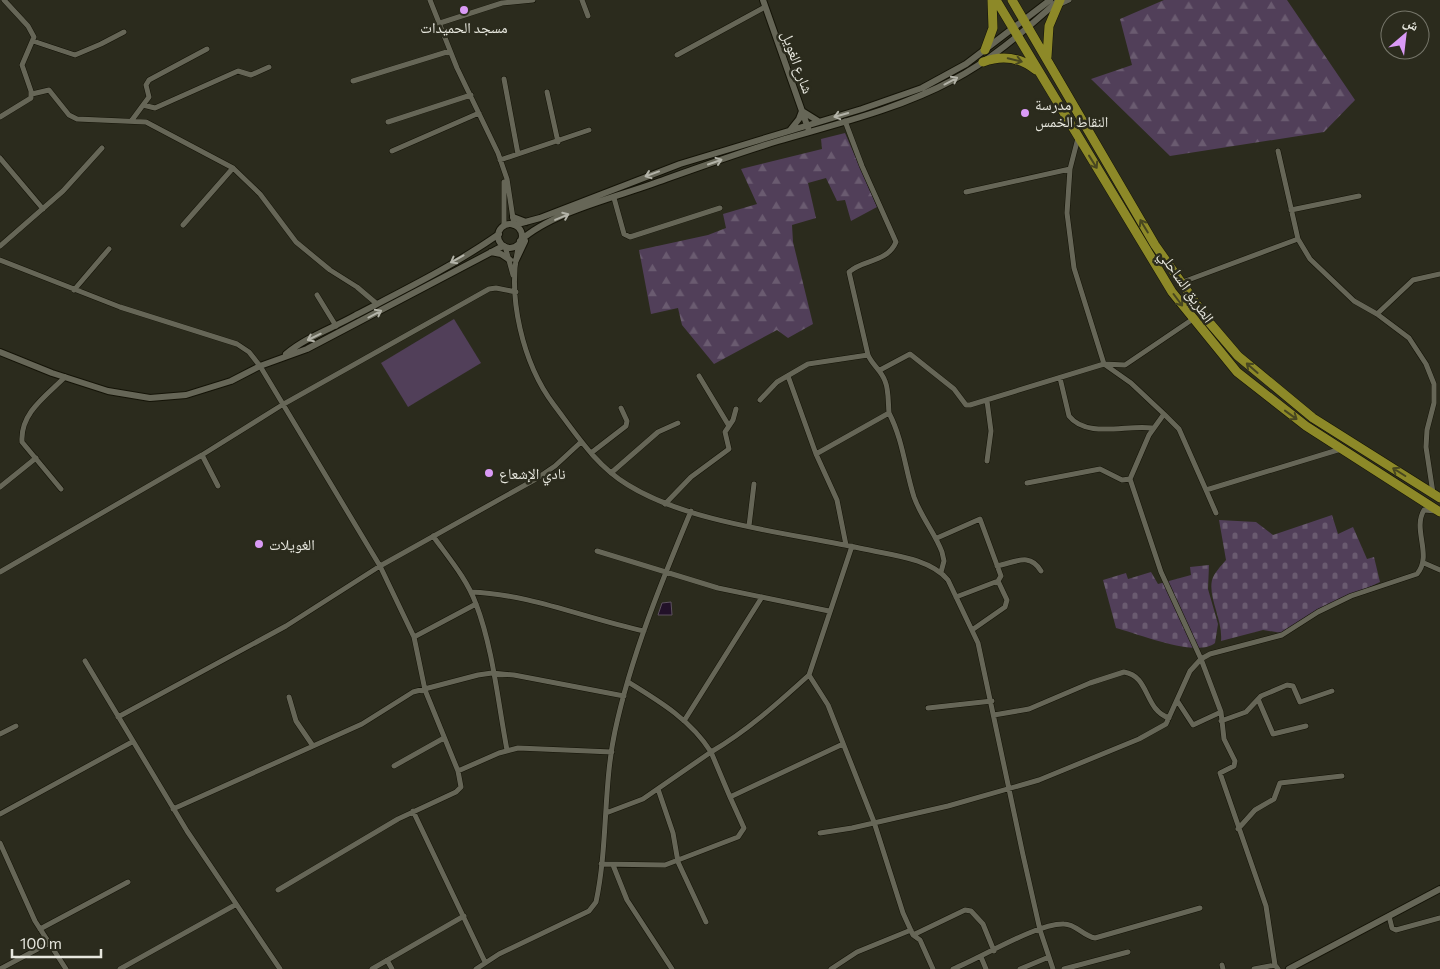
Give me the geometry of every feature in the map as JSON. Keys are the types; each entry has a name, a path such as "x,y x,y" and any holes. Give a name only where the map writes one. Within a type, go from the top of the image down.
{"highway":[{"path":"985,50 993,28 992,0"},
{"name":"الطريق الساحلي","path":"996,0 1151,259 1193,319 1237,372 1306,426 1439,512"},
{"name":"الطريق الساحلي","path":"1012,0 1048,60 1063,90 1180,284 1238,356 1313,418 1436,496"},
{"path":"1048,60 1048,34 1056,1"},
{"path":"983,62 1001,57 1020,60 1036,70 1042,77"}],"street":[{"path":"0,117 29,100 32,94 22,65 34,37 28,26 4,0"},
{"path":"430,0 450,51 504,172 514,225 521,232 520,242 513,260"},
{"path":"440,23 501,2 533,0"},
{"path":"582,0 588,16"},
{"path":"0,352 65,378 124,394 150,398 168,397 205,390 231,381 260,366 302,351 491,252 504,246 511,248 531,232 584,208 754,148 845,121 924,94 954,80 983,62 1015,32 1056,1 1069,0"},
{"path":"678,55 764,3"},
{"name":"شارع الغويل","path":"764,3 810,132"},
{"path":"33,41 75,55 124,32"},
{"path":"504,226 528,222 672,166 922,88 952,73 1015,32"},
{"path":"132,120 149,97 146,85 149,80 207,49"},
{"path":"353,81 450,51"},
{"path":"143,105 155,108 238,71 251,75 269,67"},
{"path":"504,79 518,154"},
{"path":"32,94 49,90 69,115 77,119 146,122 233,168 260,194 296,242 317,260 357,287 377,304"},
{"path":"547,92 558,142"},
{"path":"388,122 471,95"},
{"path":"790,130 799,119 802,111 818,121"},
{"path":"392,151 479,113"},
{"path":"845,121 862,166 896,242 892,249 878,260 849,272 868,355 874,368 880,370 910,354 954,389 966,405 972,405 1104,364 1125,365 1193,319"},
{"path":"500,160 589,130"},
{"path":"1078,138 1070,169 1067,212 1074,268 1104,364 1137,388 1179,428 1216,513"},
{"path":"0,246 81,174 102,148"},
{"path":"1278,151 1298,239 1310,259 1354,301 1369,311 1378,314 1409,338 1437,385 1427,430 1426,447 1436,496"},
{"path":"0,158 43,209"},
{"path":"183,225 233,168"},
{"path":"966,192 1070,169"},
{"path":"283,357 300,344 377,304 472,251 498,234 504,226 504,172"},
{"path":"1291,210 1359,196"},
{"path":"614,198 624,234 630,237 720,208"},
{"path":"513,217 528,222"},
{"path":"513,260 531,232"},
{"path":"498,234 499,240 513,260 524,347 535,376 581,442 611,472 639,492 665,504 691,512 905,559 941,572 956,597 978,643 1040,930 1053,969"},
{"path":"1180,284 1298,239"},
{"path":"74,290 109,249"},
{"path":"491,252 501,254 513,260"},
{"path":"0,260 74,290 152,318 237,344 249,352 260,366 380,566 414,637 425,690 462,783 458,789 413,811 278,890"},
{"path":"1378,314 1413,280 1440,274"},
{"path":"0,572 202,455 282,405 489,289 516,289"},
{"path":"317,295 336,326"},
{"path":"760,400 770,388 813,362 836,361 868,355"},
{"path":"880,370 887,386 889,413 897,428 907,475 915,500 937,538 944,561 941,572"},
{"path":"699,376 729,426"},
{"path":"606,813 630,805 658,790 731,740 775,706 809,675 849,546 837,500 816,454 788,376"},
{"path":"62,489 22,442 22,434 27,417 65,378"},
{"path":"1060,378 1069,416 1072,420 1094,429 1152,428"},
{"path":"987,400 991,431 987,461"},
{"path":"591,454 626,426 621,408"},
{"path":"665,504 692,477 729,449 725,434 736,409"},
{"path":"816,454 889,413"},
{"path":"1164,414 1152,428 1130,479 1161,572 1201,659 1221,712 1224,739 1235,764 1220,774 1266,906 1276,967 1254,969"},
{"path":"611,472 658,432 678,423"},
{"path":"118,716 286,626 380,566 544,474 581,442"},
{"path":"1206,490 1342,449"},
{"path":"202,455 218,486"},
{"path":"0,487 36,458"},
{"path":"1027,483 1100,469 1122,480 1130,479"},
{"path":"749,526 754,484"},
{"path":"820,833 852,828 948,806 1039,780 1139,740 1162,728 1178,702 1190,670 1201,659 1210,654 1282,634 1318,612 1350,596 1417,574 1424,563 1419,518 1424,510 1439,512"},
{"path":"477,969 485,962 590,911 596,902 612,752 624,696 644,631 665,573 691,512"},
{"path":"937,538 980,519 1001,576 998,581 956,597"},
{"path":"433,536 471,592 476,604 507,750"},
{"path":"597,551 665,573 829,611"},
{"path":"997,566 1029,559 1036,563 1041,571"},
{"path":"1424,563 1440,570"},
{"path":"972,630 1006,606 1007,600 998,581"},
{"path":"471,592 508,596 608,624 644,631"},
{"path":"684,721 762,597"},
{"path":"414,637 476,604"},
{"path":"85,661 173,809 280,969"},
{"path":"994,715 1029,709 1090,683 1124,672 1136,677 1156,711 1169,718"},
{"path":"173,809 362,724 412,692 492,673 562,683 624,696"},
{"path":"809,675 828,705 874,822 912,932 920,940 933,969"},
{"path":"601,864 659,866 678,862 741,835 744,828 711,752 695,731 663,703 628,682"},
{"path":"1221,721 1246,712 1258,699 1287,685 1293,686 1300,702 1332,690"},
{"path":"289,697 296,721 313,746"},
{"path":"1258,699 1273,734 1306,726"},
{"path":"928,708 992,701"},
{"path":"1178,702 1193,725 1221,712"},
{"path":"0,734 16,726"},
{"path":"394,766 444,738"},
{"path":"0,814 132,742"},
{"path":"730,797 843,744"},
{"path":"458,771 507,750 530,748 612,752"},
{"path":"1238,829 1255,810 1274,799 1280,783 1342,776"},
{"path":"658,790 673,833 678,862 706,922"},
{"path":"413,811 485,962"},
{"path":"0,842 40,929 66,969"},
{"path":"613,865 627,900 641,925 672,969"},
{"path":"40,929 128,882"},
{"path":"1289,969 1440,889"},
{"path":"120,969 236,905"},
{"path":"953,969 1040,930 1063,924 1072,926 1088,937 1095,938 1200,908"},
{"path":"831,969 857,952 965,910 971,910 982,924 994,951"},
{"path":"372,969 464,916"},
{"path":"1389,916 1392,928 1396,930 1440,918"},
{"path":"0,969 49,942"},
{"path":"1064,969 1128,952"},
{"path":"981,957 986,969"},
{"path":"1020,969 1049,957"},
{"path":"387,960 392,969"}],"green space":[{"path":"1164,0 1287,0 1355,100 1324,132 1170,156 1091,79 1132,65 1120,19"},
{"path":"845,133 877,207 851,221 845,200 837,201 826,178 808,183 816,218 792,225 793,242 813,324 788,338 777,330 714,364 682,325 678,308 651,314 639,250 708,235 726,228 723,214 757,204 741,169 822,149 821,139"},
{"path":"454,319 481,363 408,407 381,363"},
{"path":"1332,515 1338,534 1353,527 1367,559 1374,557 1380,582 1321,610 1282,633 1263,630 1221,641 1220,625 1211,587 1214,575 1226,560 1219,520 1256,522 1273,535"},
{"path":"1209,565 1208,589 1218,624 1215,643 1207,647 1195,648 1167,643 1116,628 1103,580 1126,573 1128,579 1151,572 1158,584 1191,575 1190,567"}],"shaded area":[{"path":"671,602 672,615 658,615 662,603"}],"place":[{"name":"مسجد الحميدات","path":"464,10"},
{"name":"مدرسة النقاط الخمس","path":"1025,113"},
{"name":"نادي الإشعاع","path":"489,473"},
{"name":"الغويلات","path":"259,544"}]}
